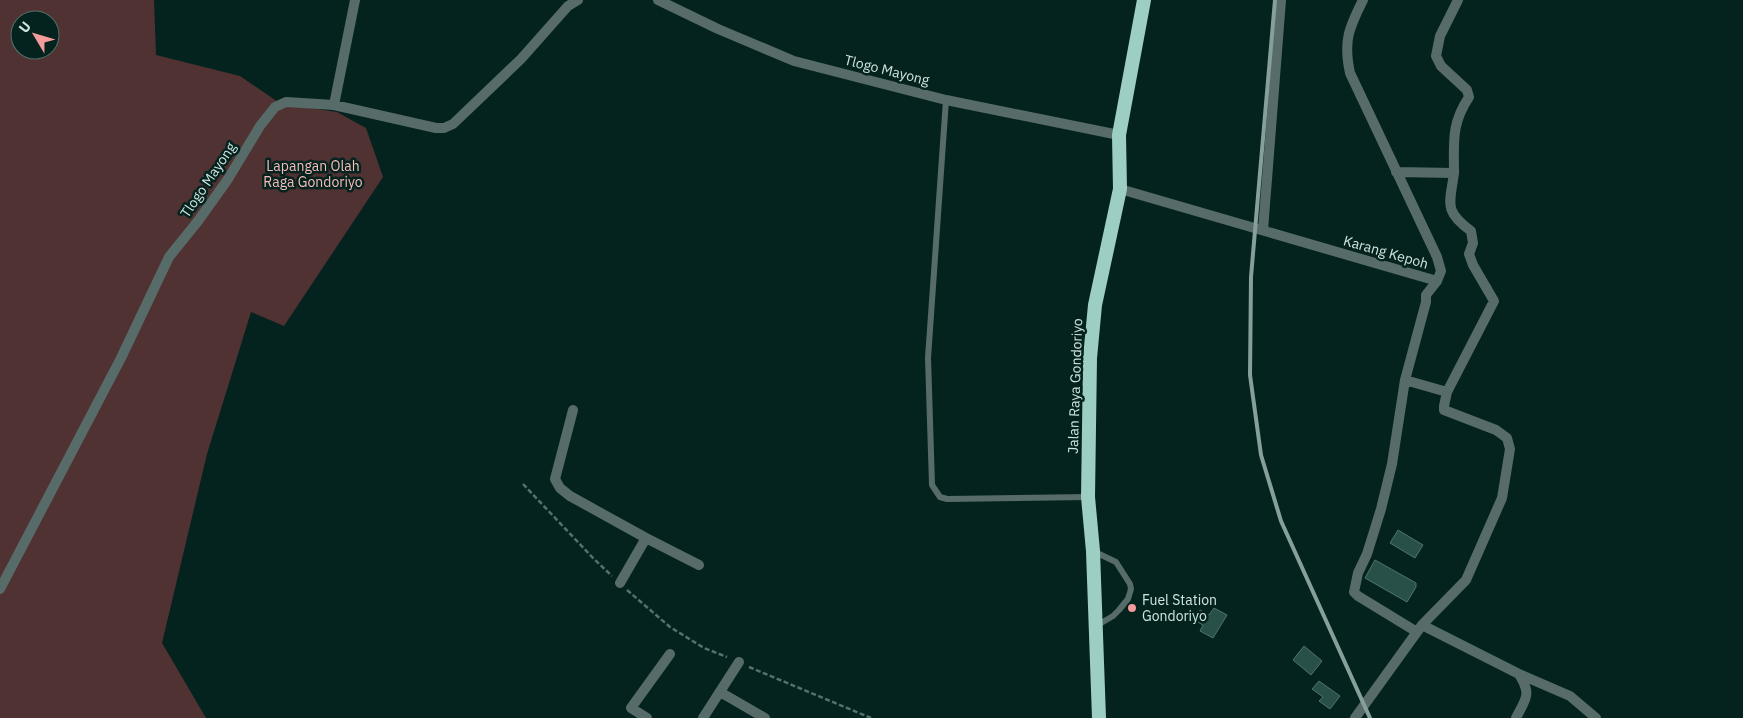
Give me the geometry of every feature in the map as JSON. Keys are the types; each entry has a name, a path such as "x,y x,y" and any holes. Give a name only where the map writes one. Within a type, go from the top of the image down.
{"highway":[{"name":"Jalan Raya Gondoriyo","path":"1099,718 1094,551 1088,497 1091,349 1095,305 1120,189 1120,135 1144,0"}],"street":[{"path":"334,105 355,0"},
{"name":"Tlogo Mayong","path":"0,589 121,358 169,257 228,179 260,126 275,107 286,102 334,105 414,124 444,128 453,124 521,59 568,6 578,0"},
{"name":"Tlogo Mayong","path":"658,0 794,60 946,100 1120,135"},
{"path":"1263,230 1281,0"},
{"name":"Karang Kepoh","path":"1120,189 1437,281 1440,271 1437,257 1350,73 1347,62 1348,34 1363,0"},
{"path":"1355,718 1420,628 1466,580 1502,498 1510,449 1507,438 1496,430 1444,410 1447,392 1494,301 1473,265 1469,254 1473,243 1471,231 1452,214 1450,206 1454,173 1453,135 1460,110 1469,97 1467,90 1441,66 1436,56 1440,36 1458,0"},
{"path":"1396,172 1454,173"},
{"path":"1437,281 1426,295 1426,302 1404,380 1392,464 1381,509 1367,554 1358,573 1354,592 1358,596 1420,628 1570,696 1596,718"},
{"path":"1404,380 1447,392"},
{"path":"573,410 555,478 560,488 570,496 699,566"},
{"path":"620,584 646,538"},
{"path":"647,718 631,708 670,654"},
{"path":"703,718 739,662"},
{"path":"1516,718 1528,692 1519,674"},
{"path":"720,692 765,718"}],"lane":[{"path":"946,100 928,358 932,485 940,497 947,499 1088,497"},
{"path":"1094,551 1116,562 1130,584 1128,599 1113,616 1096,626"}],"path":[{"path":"523,484 592,558 620,584"}],"green space":[{"name":"Lapangan Olah Raga Gondoriyo","path":"0,0 154,0 156,55 240,76 281,104 337,112 366,128 383,177 284,326 251,312 207,454 162,643 206,718 0,718"}],"building":[{"path":"1398,530 1423,545 1415,558 1390,543"},
{"path":"1375,560 1416,583 1416,587 1407,602 1365,578"},
{"path":"1214,608 1227,615 1213,638 1200,631 1203,625 1194,620 1200,610 1209,615"},
{"path":"1304,646 1322,661 1311,675 1293,660"},
{"path":"1319,681 1340,696 1330,709 1319,701 1323,697 1312,689"}],"railway":[{"path":"1275,0 1251,277 1250,375 1261,455 1281,521 1370,718"}],"place":[{"name":"Fuel Station Gondoriyo","path":"1132,608"}]}
